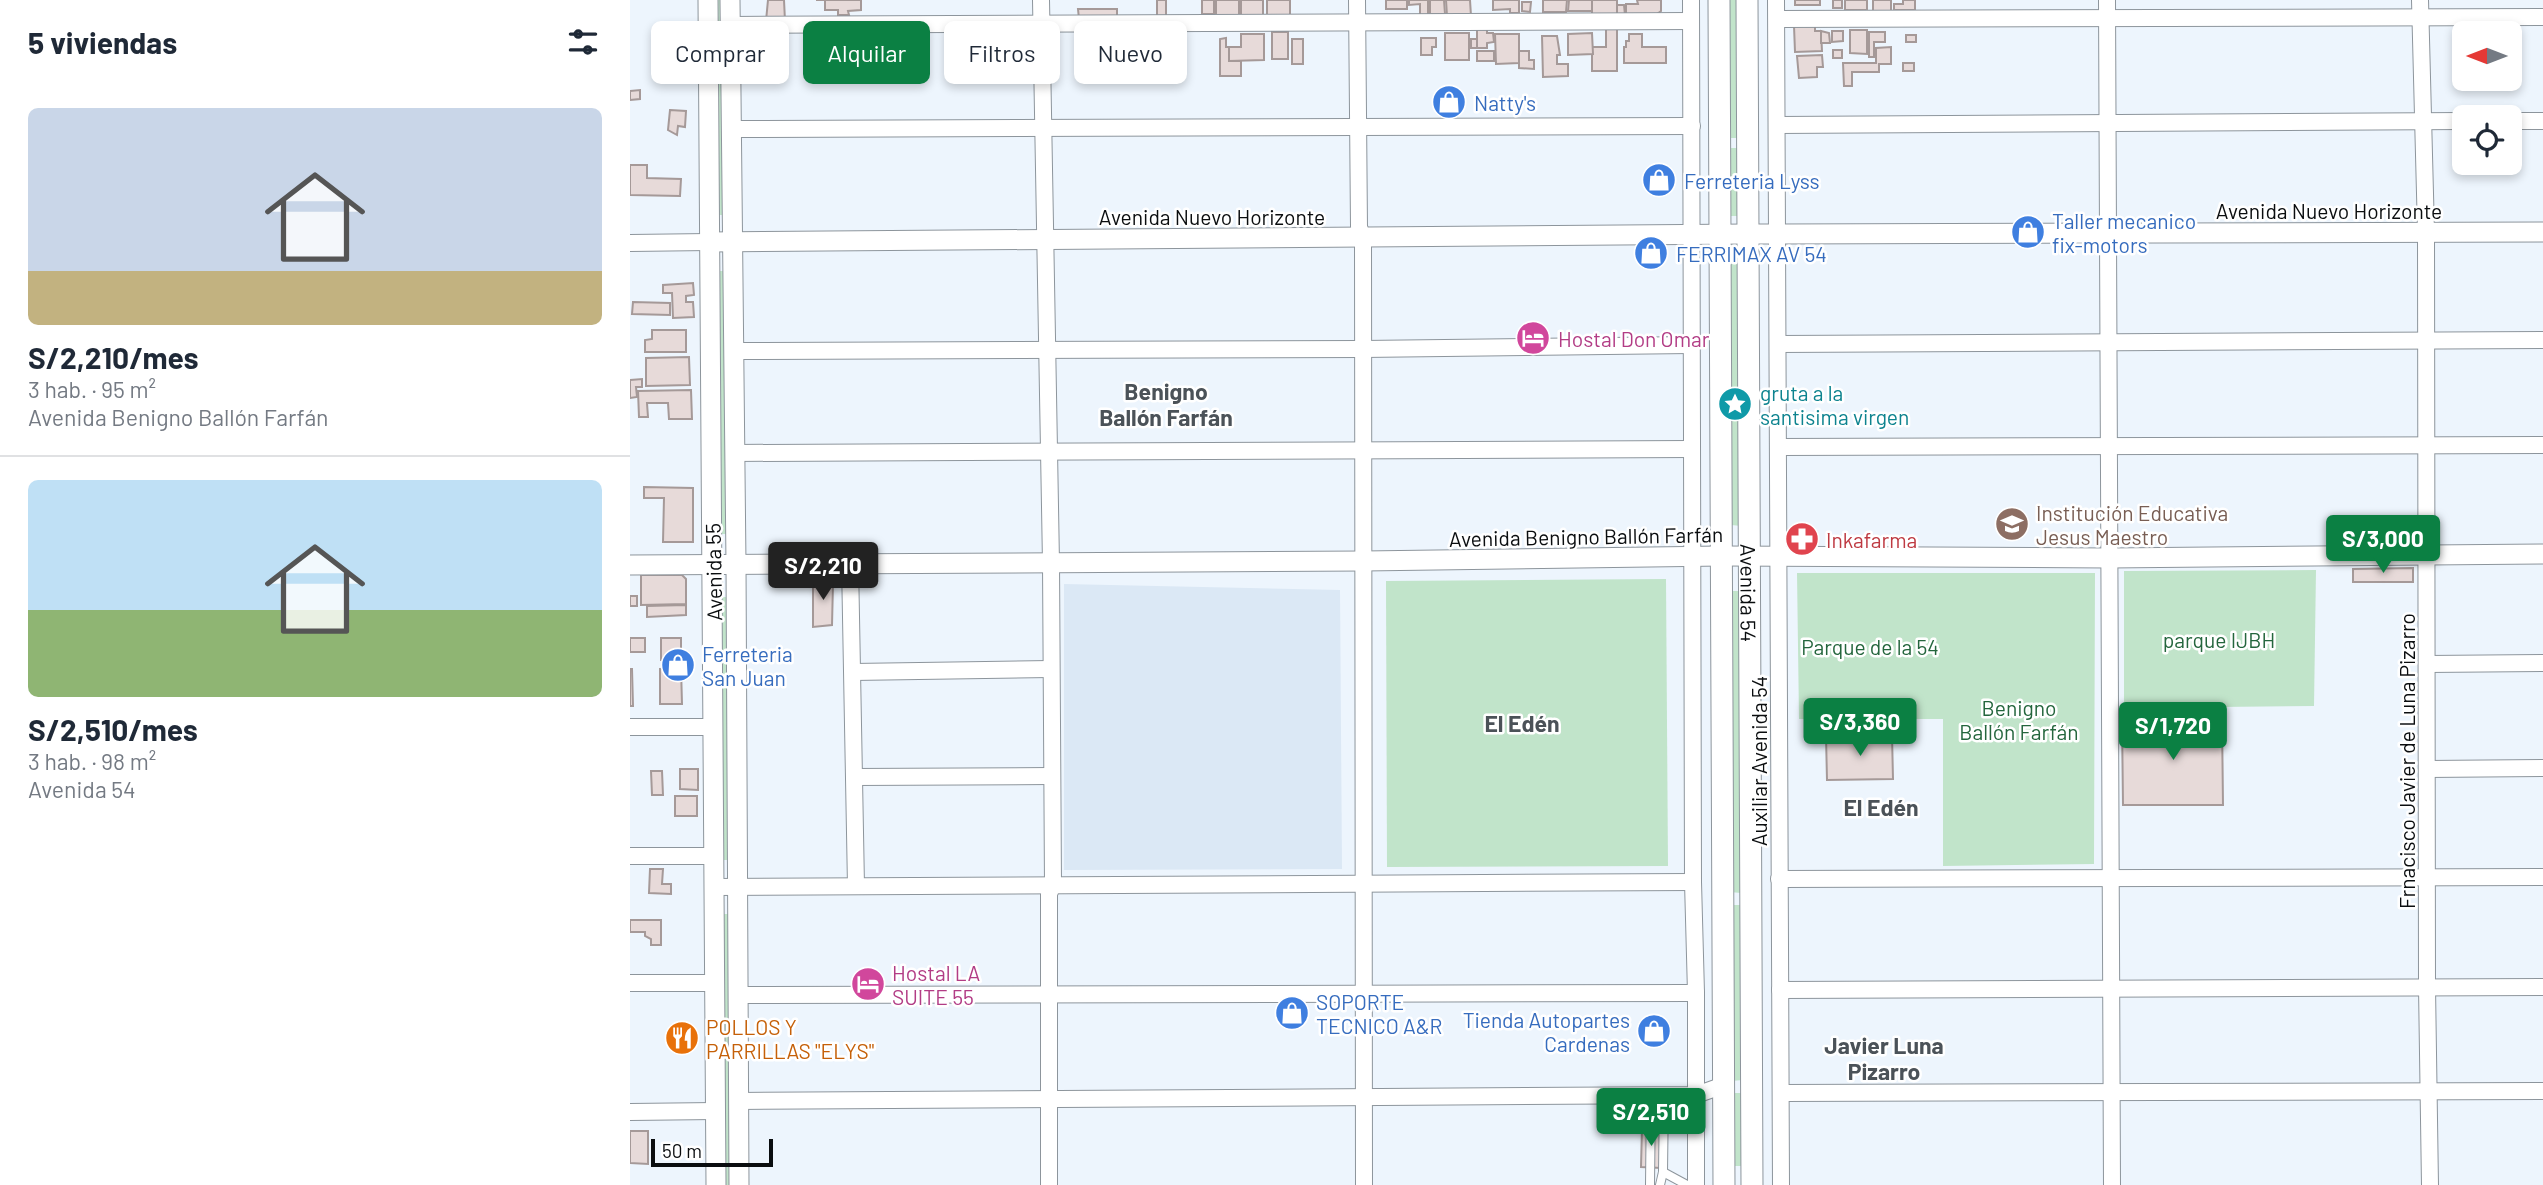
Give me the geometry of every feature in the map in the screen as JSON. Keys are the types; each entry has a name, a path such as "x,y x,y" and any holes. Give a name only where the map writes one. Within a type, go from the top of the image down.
{"main road":[{"name":"Avenida 54","path":"1719,0 1724,1185"},
{"name":"Avenida 54","path":"1747,0 1752,1185"}],"street":[{"name":"Avenida 55","path":"708,0 716,1185"},
{"name":"Avenida 55","path":"730,0 730,21"},
{"path":"1041,0 1041,21"},
{"path":"1357,0 1359,227 1363,238 1364,1185"},
{"path":"1691,0 1691,557 1696,1185"},
{"name":"Auxiliar Avenida 54","path":"1776,0 1782,1185"},
{"path":"2107,0 2112,1185"},
{"name":"Frnacisco Javier de Luna Pizarro","path":"2420,0 2427,341 2427,987 2430,1185"},
{"path":"1777,19 2543,17"},
{"path":"1060,23 1691,21"},
{"path":"789,25 944,24"},
{"name":"Avenida 55","path":"731,84 739,887 739,1185"},
{"path":"1042,84 1051,563 1053,884 1049,894 1049,1185"},
{"path":"1777,125 2452,121"},
{"path":"2522,121 2543,121"},
{"path":"732,129 1692,126"},
{"name":"Avenida Nuevo Horizonte","path":"709,242 1722,234 2543,232"},
{"path":"630,243 709,242"},
{"path":"1778,344 2543,341"},
{"path":"734,351 1691,345"},
{"path":"1778,447 2543,445"},
{"path":"734,453 1691,449"},
{"name":"Avenida Benigno Ballón Farfán","path":"630,565 1723,556 2109,558 2543,554"},
{"path":"850,564 856,886"},
{"path":"2427,664 2543,663"},
{"path":"853,672 1050,669"},
{"path":"630,727 714,727"},
{"path":"2427,769 2543,768"},
{"path":"855,777 1051,776"},
{"path":"630,856 715,856"},
{"path":"1779,879 2543,877"},
{"path":"715,887 1693,882"},
{"path":"630,983 715,983"},
{"path":"1780,990 2543,987"},
{"path":"737,995 1696,993"},
{"path":"738,1101 1657,1095 1696,1102 1724,1085"},
{"path":"1781,1093 2543,1091"},
{"path":"630,1112 715,1111"}],"lane":[{"path":"1657,1095 1663,1126 1663,1172 1660,1185"},
{"path":"1650,1185 1657,1095"},
{"path":"1663,1126 1696,1102"},
{"path":"1663,1172 1687,1185"}],"shaded area":[{"path":"1064,584 1340,590 1342,869 1064,870"}],"green space":[{"path":"714,0 722,0 722,21 714,21"},
{"path":"1726,0 1737,0 1738,138 1728,138"},
{"path":"715,84 723,84 725,215 717,215"},
{"path":"1728,148 1739,148 1739,216 1728,216"},
{"path":"1728,253 1739,253 1740,391 1729,392"},
{"path":"717,271 726,271 728,534 719,534"},
{"path":"1741,407 1742,526 1731,525 1730,408"},
{"name":"parque IJBH","path":"2316,570 2314,706 2124,708 2124,571"},
{"name":"Benigno Ballón Farfán","path":"1797,573 2095,573 2094,864 1943,866 1943,719 1799,719"},
{"path":"1666,579 1668,866 1387,867 1386,581"},
{"path":"1731,591 1741,591 1741,893 1730,892"},
{"path":"720,597 728,597 731,860 722,860"},
{"path":"1730,905 1741,905 1743,1080 1731,1081"},
{"path":"722,914 730,914 731,1185 723,1185"},
{"path":"1731,1093 1743,1093 1743,1166 1731,1166"}],"building":[{"path":"768,0 784,0 785,21 766,21"},
{"path":"825,0 861,0 861,10 848,11 849,15 838,15 838,10 825,10"},
{"path":"1157,0 1166,0 1166,16 1157,16"},
{"path":"1202,0 1214,0 1214,14 1202,14"},
{"path":"1216,0 1239,0 1239,15 1216,15"},
{"path":"1241,0 1263,0 1263,15 1241,15"},
{"path":"1267,0 1290,0 1290,16 1267,17"},
{"path":"1386,0 1407,0 1407,9 1386,9"},
{"path":"1409,0 1428,0 1428,16 1420,16 1420,4 1409,5"},
{"path":"1430,0 1444,0 1445,14 1430,14"},
{"path":"1446,0 1470,0 1471,16 1447,16"},
{"path":"1493,0 1519,0 1519,13 1510,13 1510,9 1493,10"},
{"path":"1543,0 1567,0 1566,12 1543,12"},
{"path":"1569,0 1592,0 1592,11 1568,11"},
{"path":"1592,0 1617,0 1617,16 1592,16"},
{"path":"1637,0 1661,0 1661,11 1657,14 1626,15 1626,4 1638,4"},
{"path":"1795,0 1820,0 1820,5 1795,5"},
{"path":"1833,0 1842,0 1842,8 1833,8"},
{"path":"1845,0 1867,0 1867,10 1845,10"},
{"path":"1873,0 1891,0 1891,11 1873,11"},
{"path":"1903,0 1915,0 1915,10 1894,10 1894,4 1903,4"},
{"path":"1522,2 1531,2 1530,12 1522,11"},
{"path":"1617,5 1624,5 1625,15 1617,15"},
{"path":"1078,9 1117,9 1117,18 1079,19"},
{"path":"1815,25 1815,31 1821,31 1822,51 1795,52 1794,26"},
{"path":"1606,28 1617,28 1617,71 1592,71 1592,47 1606,47"},
{"path":"1477,29 1487,29 1487,33 1493,33 1494,42 1487,43 1487,48 1477,48"},
{"path":"1850,30 1867,30 1867,54 1850,53"},
{"path":"1821,31 1829,33 1830,43 1821,43"},
{"path":"1832,31 1843,31 1843,41 1832,42"},
{"path":"1272,32 1288,32 1288,59 1272,59"},
{"path":"1869,32 1885,32 1885,42 1874,42 1874,57 1869,57"},
{"path":"1445,33 1469,33 1469,60 1445,60"},
{"path":"1592,33 1593,54 1568,55 1568,34"},
{"path":"1241,34 1264,34 1264,60 1229,61 1229,47 1241,47"},
{"path":"1495,34 1519,34 1519,63 1496,64"},
{"path":"1629,34 1642,34 1642,47 1666,47 1666,63 1624,63 1624,47 1626,41 1629,41"},
{"path":"1906,35 1916,35 1916,42 1906,42"},
{"path":"1542,36 1557,36 1560,55 1557,55 1557,64 1568,64 1568,76 1543,77"},
{"path":"1226,38 1229,61 1241,61 1241,76 1220,76 1220,39"},
{"path":"1421,38 1436,38 1432,55 1421,55"},
{"path":"1292,39 1303,39 1303,64 1292,64"},
{"path":"1471,39 1477,39 1477,48 1471,48"},
{"path":"1891,47 1891,64 1879,64 1879,72 1852,72 1852,86 1844,86 1843,63 1876,63 1876,48"},
{"path":"1833,50 1842,50 1842,58 1833,58"},
{"path":"1477,51 1494,51 1494,61 1477,61"},
{"path":"1519,51 1529,51 1529,60 1534,60 1534,69 1519,68"},
{"path":"1822,55 1823,67 1817,67 1817,77 1799,78 1797,56"},
{"path":"1903,63 1914,63 1914,71 1903,71"},
{"path":"640,90 640,99 630,100 630,91"},
{"path":"670,110 686,111 685,127 678,126 677,135 668,130"},
{"path":"630,165 647,165 647,178 681,179 680,196 630,195"},
{"path":"693,283 694,295 686,296 686,302 693,302 694,317 673,318 672,293 663,293 663,285"},
{"path":"633,302 670,303 670,315 632,314"},
{"path":"652,330 686,330 686,352 645,352 645,340 652,339"},
{"path":"689,357 690,385 646,386 646,358"},
{"path":"642,379 642,387 636,387 637,397 630,398 630,380"},
{"path":"691,390 692,419 669,419 668,403 647,403 648,417 639,417 638,391"},
{"path":"644,487 693,488 693,542 663,542 664,498 644,498"},
{"path":"2413,568 2413,582 2353,582 2353,569"},
{"path":"641,575 682,575 686,579 686,604 641,605"},
{"path":"813,577 828,577 833,583 832,625 813,627"},
{"path":"630,596 637,596 637,606 630,606"},
{"path":"686,605 686,615 647,617 647,606"},
{"path":"630,638 645,638 645,652 630,652"},
{"path":"661,638 681,638 681,660 661,660"},
{"path":"681,668 682,704 660,704 660,669"},
{"path":"632,669 633,706 630,706"},
{"path":"2222,719 2223,805 2123,805 2122,720"},
{"path":"1892,735 1893,779 1827,780 1826,736"},
{"path":"680,769 698,769 698,790 680,789"},
{"path":"651,771 662,771 663,795 652,795"},
{"path":"675,796 697,796 697,816 675,816"},
{"path":"650,869 663,869 662,884 671,884 671,894 649,893"},
{"path":"630,920 661,920 661,945 651,945 651,939 645,936 645,932 630,932"},
{"path":"1642,1128 1661,1128 1661,1168 1641,1167"},
{"path":"630,1131 648,1131 648,1164 630,1163"}],"place":[{"name":"Natty's","path":"1449,102"},
{"name":"Ferreteria Lyss","path":"1659,180"},
{"name":"Taller mecanico fix-motors","path":"2028,232"},
{"name":"FERRIMAX AV 54","path":"1651,253"},
{"name":"Hostal Don Omar","path":"1533,338"},
{"name":"gruta a la santisima virgen","path":"1735,404"},
{"name":"Institución Educativa Jesus Maestro","path":"2012,524"},
{"name":"Inkafarma","path":"1802,539"},
{"name":"Ferreteria San Juan","path":"678,665"},
{"name":"Hostal LA SUITE 55","path":"868,984"},
{"name":"SOPORTE TECNICO A&R","path":"1292,1013"},
{"name":"Tienda Autopartes Cardenas","path":"1654,1031"},
{"name":"POLLOS Y PARRILLAS \"ELYS\"","path":"682,1038"}],"district":[{"name":"Benigno Ballón Farfán","path":"1166,404"},
{"name":"El Edén","path":"1522,723"},
{"name":"El Edén","path":"1881,807"},
{"name":"Javier Luna Pizarro","path":"1884,1058"}],"park label":[{"name":"Parque de la 54","path":"1870,646"}]}
